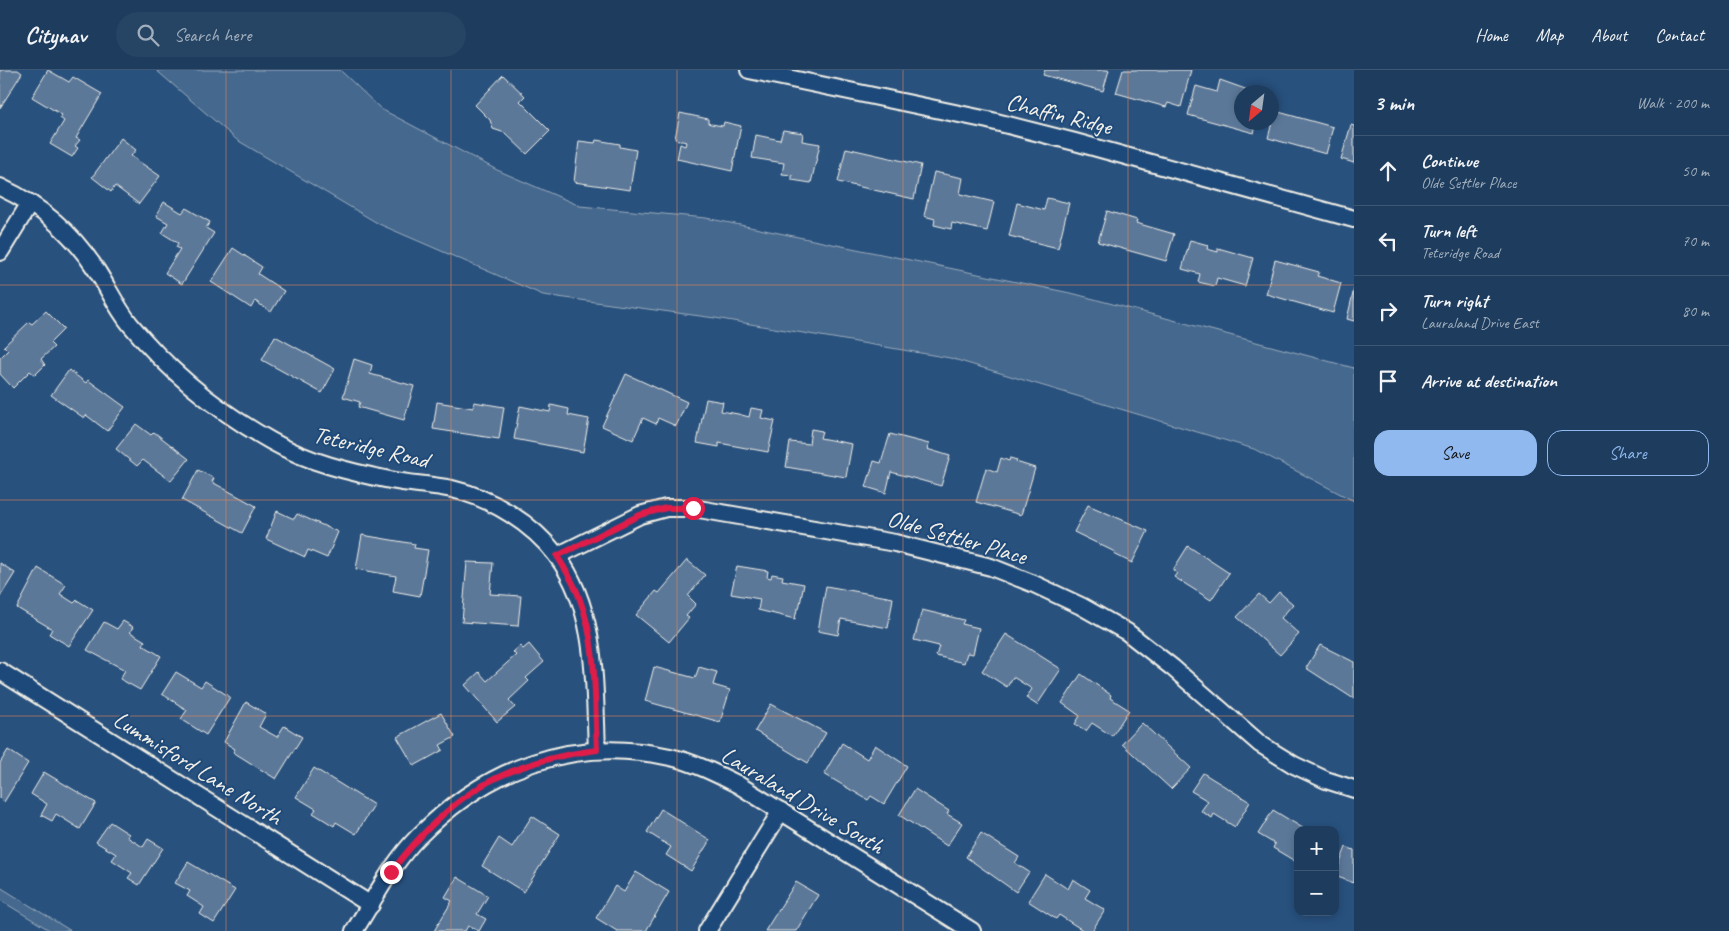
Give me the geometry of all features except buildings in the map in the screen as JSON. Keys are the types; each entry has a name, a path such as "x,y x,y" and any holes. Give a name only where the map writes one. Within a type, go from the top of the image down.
{"street":[{"name":"Chaffin Ridge","path":"749,70 850,90 1027,130 1354,219"},
{"name":"Teteridge Road","path":"0,187 30,203 61,225 78,244 129,322 155,352 181,379 230,416 273,442 328,466 391,480 453,490 481,499 527,526 557,556 578,595 589,629 592,648 597,750"},
{"path":"0,252 30,203"},
{"name":"Olde Settler Place","path":"557,556 640,515 666,508 693,508 895,542 991,566 1081,606 1127,632 1173,668 1260,744 1294,765 1354,789"},
{"name":"Lummisford Lane North","path":"0,670 371,905"},
{"name":"Lauraland Drive South","path":"354,931 391,872 417,838 476,788 506,772 538,761 597,750 631,751 670,757 705,768 737,784 972,931"},
{"path":"707,931 781,812"}],"shaded area":[{"path":"156,70 340,70 381,109 497,170 580,206 706,218 1075,294 1354,368 1354,501 1254,449 950,358 715,318 543,295 379,224 237,140"},
{"path":"0,887 71,931 51,931 0,900"}],"route":[{"path":"391,872 417,838 450,808 476,788 506,772 538,761 597,750 592,648 589,629 578,595 557,556 640,515 666,508 693,508"}]}
